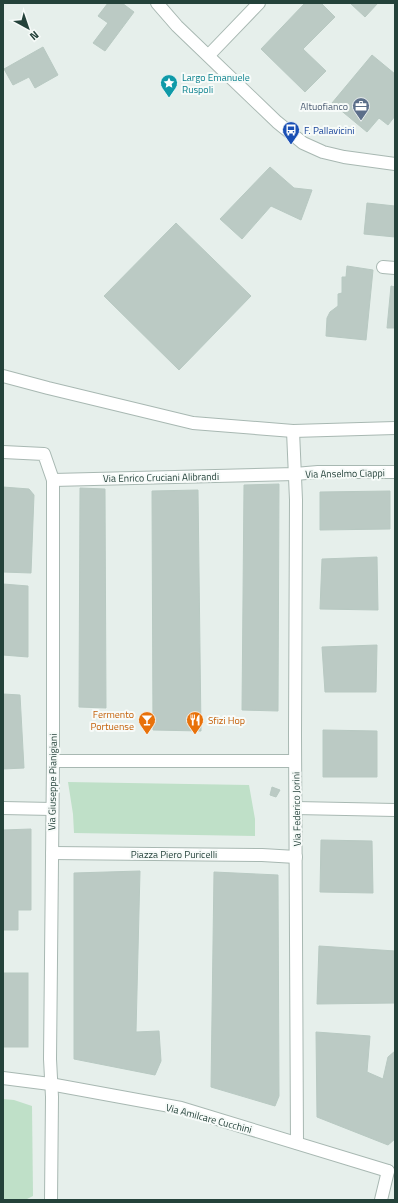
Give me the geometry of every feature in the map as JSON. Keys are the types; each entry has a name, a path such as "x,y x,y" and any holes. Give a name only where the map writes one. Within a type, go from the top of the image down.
{"street":[{"path":"157,3 178,26 280,125 303,143 323,152 344,157 395,164"},
{"path":"208,55 259,3"},
{"path":"3,376 193,423 293,431 395,428"},
{"path":"293,431 295,474"},
{"path":"3,452 44,454 53,480"},
{"name":"Via Anselmo Ciappi","path":"295,474 318,472 395,472"},
{"name":"Via Enrico Cruciani Alibrandi","path":"53,480 295,474"},
{"name":"Via Federico Jorini","path":"295,474 297,1143"},
{"name":"Via Giuseppe Pianigiani","path":"51,1200 52,1097 50,1084 53,761 53,480"},
{"path":"53,761 295,761"},
{"path":"3,808 52,809"},
{"path":"296,808 395,810"},
{"name":"Piazza Piero Puricelli","path":"52,853 262,855 296,857"},
{"name":"Via Amilcare Cucchini","path":"3,1078 50,1084 181,1108 297,1143 392,1168"},
{"path":"380,1200 392,1168"}],"green space":[{"path":"68,782 249,785 255,819 255,836 74,833 73,814"},
{"path":"3,1099 14,1100 32,1106 33,1196 25,1200 3,1200"}],"building":[{"path":"108,3 122,3 134,12 105,51 93,43 108,23 98,16"},
{"path":"305,3 321,3 335,17 303,49 326,71 305,92 261,49"},
{"path":"350,3 378,3 365,17"},
{"path":"43,47 58,75 35,88 29,77 13,85 4,69"},
{"path":"372,55 395,74 395,116 388,125 379,118 367,132 332,103"},
{"path":"270,167 294,188 312,190 301,220 271,206 242,239 220,219"},
{"path":"367,203 395,206 395,237 364,234"},
{"path":"176,223 251,296 179,370 104,296"},
{"path":"347,266 373,270 366,340 326,336 327,318 330,312 338,306 338,294 342,293 342,277 346,277"},
{"path":"391,286 395,287 395,328 387,328"},
{"path":"279,484 278,711 242,710 244,485"},
{"path":"3,487 29,489 34,495 31,573 3,572"},
{"path":"80,488 105,489 106,708 79,707"},
{"path":"198,490 201,731 153,730 152,491"},
{"path":"390,491 390,529 320,530 320,492"},
{"path":"377,557 378,610 320,609 322,559"},
{"path":"3,584 28,586 28,657 3,655"},
{"path":"377,645 376,692 325,692 322,647"},
{"path":"3,694 20,695 24,768 3,769"},
{"path":"323,730 377,731 377,777 323,777"},
{"path":"272,787 280,790 276,797 270,795"},
{"path":"31,829 31,910 18,910 18,930 3,930 3,830"},
{"path":"321,840 372,841 373,893 320,892"},
{"path":"140,871 136,1032 159,1031 161,1061 155,1075 74,1059 74,873"},
{"path":"214,872 278,875 279,1096 275,1106 211,1087"},
{"path":"319,946 395,951 395,1003 317,1004"},
{"path":"3,973 28,973 28,1047 3,1047"},
{"path":"316,1032 370,1036 367,1072 383,1079 388,1057 395,1051 395,1139 388,1145 317,1117"}],"place":[{"name":"Largo Emanuele Ruspoli","path":"169,98"},
{"name":"Altuofianco","path":"361,121"},
{"name":"F. Pallavicini","path":"291,145"},
{"name":"Fermento Portuense","path":"147,735"},
{"name":"Sfizi Hop","path":"195,735"}]}
